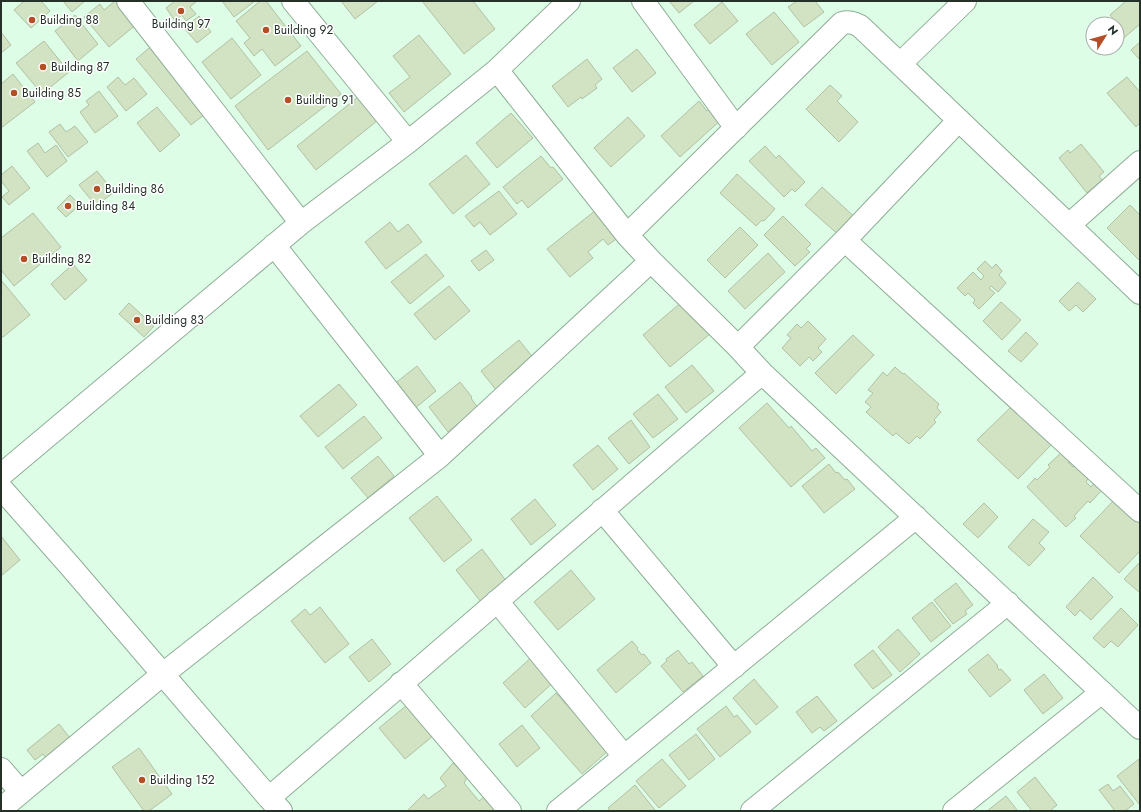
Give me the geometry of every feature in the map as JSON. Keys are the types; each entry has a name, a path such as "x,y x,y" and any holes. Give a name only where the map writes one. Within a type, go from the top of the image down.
{"street":[{"path":"128,1 301,223"},
{"path":"293,1 408,142"},
{"path":"1,475 274,245 408,142 497,70 569,1"},
{"path":"643,1 736,128"},
{"path":"900,64 965,1"},
{"path":"627,235 842,23 853,22 860,26 1140,293"},
{"path":"497,70 627,235 651,261 762,372 1140,728"},
{"path":"738,347 846,239 959,120"},
{"path":"1069,225 1140,162"},
{"path":"846,239 851,246 1140,511"},
{"path":"274,245 440,456"},
{"path":"1,809 163,674 440,456 651,261"},
{"path":"1,488 275,804 401,683 762,372"},
{"path":"602,510 734,667"},
{"path":"558,811 916,517"},
{"path":"497,601 624,756"},
{"path":"752,811 1008,603"},
{"path":"401,683 510,811"},
{"path":"954,811 1102,692"},
{"path":"1,769 21,792"}],"building":[{"name":"Building 88","path":"24,1 41,1 50,11 31,28 14,10"},
{"path":"63,1 85,1 72,12"},
{"path":"115,1 121,1 138,23 109,47 84,17 100,4 104,10"},
{"name":"Building 97","path":"175,1 197,1 190,7 196,14 186,21 182,15 175,21 166,8"},
{"path":"222,1 255,1 234,17"},
{"name":"Building 92","path":"260,1 266,1 301,46 275,66 262,49 254,56 244,43 250,38 236,21"},
{"path":"341,1 378,1 355,19"},
{"path":"422,1 473,1 495,29 464,54"},
{"path":"669,1 694,1 679,13"},
{"path":"797,1 815,1 824,12 804,27 788,7"},
{"path":"1126,1 1140,1 1140,24 1125,37 1125,16 1110,15"},
{"path":"722,2 738,21 710,44 694,25"},
{"path":"774,12 799,42 772,65 746,34"},
{"path":"75,15 98,44 78,61 55,31"},
{"path":"199,16 211,32 197,43 184,28"},
{"path":"1,32 11,45 1,53"},
{"path":"419,35 451,74 404,112 389,93 410,77 393,56"},
{"path":"232,38 261,75 231,99 202,62"},
{"name":"Building 87","path":"44,41 69,72 42,94 16,63"},
{"path":"1140,42 1140,60 1131,50"},
{"path":"154,44 209,111 191,125 136,59"},
{"path":"637,49 656,73 632,92 613,68"},
{"name":"Building 91","path":"307,51 341,94 268,150 235,106"},
{"path":"587,59 602,79 595,85 597,88 582,99 581,97 568,107 552,86"},
{"name":"Building 85","path":"13,74 35,102 1,128 1,84"},
{"path":"118,77 125,85 134,78 147,94 126,111 107,87"},
{"path":"1127,77 1140,92 1140,123 1136,127 1107,93"},
{"path":"830,85 842,96 837,101 858,122 839,142 806,109"},
{"path":"99,91 118,116 95,133 80,112 89,105 86,101"},
{"path":"358,97 377,121 316,170 297,146"},
{"path":"699,101 707,111 712,106 723,118 680,157 661,136"},
{"path":"157,107 180,135 160,152 137,123"},
{"path":"511,113 533,138 497,168 476,143"},
{"path":"628,117 645,136 611,167 594,148"},
{"path":"60,124 66,132 75,126 88,142 68,157 49,132"},
{"path":"38,143 45,153 56,145 67,161 47,177 27,151"},
{"path":"1081,144 1104,172 1099,176 1102,180 1087,193 1059,158 1068,150 1070,153"},
{"path":"765,146 776,158 779,155 805,182 795,192 792,189 784,197 749,161"},
{"path":"466,155 490,184 453,214 429,184"},
{"path":"541,156 563,179 528,208 522,200 517,204 503,187"},
{"path":"12,166 30,188 9,205 2,197 9,191 1,181 1,175"},
{"name":"Building 86","path":"97,171 114,192 96,206 79,185"},
{"path":"737,174 775,209 764,221 762,220 756,226 720,193"},
{"path":"822,187 858,220 842,238 805,205"},
{"path":"499,191 517,214 490,235 480,222 474,227 465,216"},
{"name":"Building 84","path":"70,195 80,205 66,217 57,208"},
{"path":"1130,205 1140,215 1139,260 1107,228"},
{"path":"596,210 619,237 608,245 603,239 588,252 593,258 570,277 547,249"},
{"name":"Building 82","path":"33,213 61,247 14,286 1,270 1,238"},
{"path":"783,216 811,244 806,249 810,252 795,266 764,235"},
{"path":"390,222 398,232 408,224 422,242 386,269 365,242"},
{"path":"740,227 758,245 725,278 707,260"},
{"path":"486,250 494,260 479,271 471,261"},
{"path":"768,253 785,272 745,309 728,291"},
{"path":"426,254 444,276 410,304 391,282"},
{"path":"985,261 992,268 996,264 1002,271 999,275 1006,283 998,292 991,286 989,288 995,293 979,309 973,303 975,300 968,293 965,296 957,288 973,272 981,280 984,276 977,269"},
{"path":"73,264 87,280 65,300 51,284"},
{"path":"1,280 30,315 3,337 1,336"},
{"path":"1078,282 1096,299 1083,312 1076,305 1069,311 1059,301"},
{"path":"449,286 470,311 435,340 414,314"},
{"path":"684,300 711,333 670,367 643,335"},
{"path":"1001,302 1021,320 1002,340 983,321"},
{"name":"Building 83","path":"129,303 154,326 144,337 119,314"},
{"path":"808,321 826,339 818,348 822,352 813,361 809,357 800,366 782,348 791,338 787,335 797,324 801,328"},
{"path":"1026,332 1038,344 1021,362 1008,351"},
{"path":"853,335 874,355 836,394 815,373"},
{"path":"519,340 539,365 501,396 481,371"},
{"path":"692,365 714,391 686,413 665,387"},
{"path":"417,366 436,391 408,414 388,389"},
{"path":"895,367 903,374 904,373 939,404 937,408 941,412 934,420 936,422 920,439 917,436 909,444 896,433 893,436 866,412 871,407 865,402 873,393 868,390 883,372 887,376"},
{"path":"460,382 472,397 471,398 479,410 464,419 448,432 429,407"},
{"path":"339,384 357,405 318,437 300,416"},
{"path":"658,394 678,419 653,438 633,414"},
{"path":"767,403 789,428 791,426 812,451 816,448 825,458 791,487 739,428"},
{"path":"1011,407 1051,445 1018,479 977,440"},
{"path":"364,416 382,438 343,469 325,447"},
{"path":"631,420 650,447 629,464 608,438"},
{"path":"598,445 618,469 593,490 573,465"},
{"path":"1062,452 1071,460 1068,462 1073,467 1076,464 1089,477 1086,482 1091,487 1095,482 1102,490 1090,503 1088,501 1074,516 1076,518 1066,527 1027,487 1035,478 1037,480 1050,467 1048,465"},
{"path":"378,456 394,476 368,498 351,478"},
{"path":"829,464 836,473 838,472 845,480 847,479 855,489 824,513 802,486"},
{"path":"437,496 472,540 444,562 409,518"},
{"path":"1116,498 1140,521 1140,551 1119,573 1080,536"},
{"path":"535,499 556,525 531,545 511,519"},
{"path":"984,503 998,517 978,538 963,524"},
{"path":"1033,519 1049,532 1039,543 1045,549 1029,566 1008,547"},
{"path":"1,536 20,560 1,576"},
{"path":"482,549 507,582 481,602 456,570"},
{"path":"1140,562 1140,593 1124,579"},
{"path":"571,570 595,599 558,630 534,602"},
{"path":"1093,577 1113,597 1091,620 1080,610 1075,616 1066,607"},
{"path":"956,583 973,605 965,611 967,614 953,624 934,600"},
{"path":"932,602 951,626 931,642 912,618"},
{"path":"320,607 349,644 325,663 291,621 305,609 310,615"},
{"path":"1121,608 1138,625 1118,647 1111,641 1104,648 1093,638"},
{"path":"898,629 920,654 900,672 878,647"},
{"path":"372,639 391,664 369,682 349,657"},
{"path":"632,641 642,655 644,654 651,663 616,693 597,670"},
{"path":"678,650 689,664 692,662 703,676 683,692 661,666 667,661 666,659"},
{"path":"873,650 892,675 873,689 854,665"},
{"path":"988,654 998,666 997,667 999,670 1001,669 1011,680 990,697 968,670"},
{"path":"534,655 556,680 525,708 503,683"},
{"path":"1044,674 1063,698 1043,714 1024,690"},
{"path":"754,679 778,707 756,725 733,698"},
{"path":"556,693 608,751 582,774 531,716"},
{"path":"817,696 837,721 824,731 820,727 812,733 796,712"},
{"path":"407,705 433,736 405,759 379,728"},
{"path":"726,706 734,717 737,715 751,732 720,757 697,729"},
{"path":"59,724 73,742 48,761 43,754 35,760 27,750"},
{"path":"522,725 540,748 517,767 499,744"},
{"path":"696,734 715,759 689,780 669,755"},
{"name":"Building 152","path":"139,748 172,794 149,811 144,811 112,767"},
{"path":"662,759 686,786 659,808 636,781"},
{"path":"1139,759 1140,803 1139,804 1117,776"},
{"path":"453,763 467,777 464,783 479,801 484,797 496,811 407,811 424,794 428,799 446,786 440,778"},
{"path":"1035,777 1057,805 1050,811 1032,811 1017,792"},
{"path":"1108,784 1113,791 1120,786 1134,804 1125,811 1115,811 1099,790"},
{"path":"635,785 655,810 610,811 608,808"},
{"path":"1006,796 1018,811 987,811"}],"place":[{"name":"Building 97","path":"181,11"},
{"name":"Building 88","path":"32,20"},
{"name":"Building 92","path":"266,30"},
{"name":"Building 87","path":"43,67"},
{"name":"Building 85","path":"14,93"},
{"name":"Building 91","path":"288,100"},
{"name":"Building 86","path":"97,189"},
{"name":"Building 84","path":"68,206"},
{"name":"Building 82","path":"24,259"},
{"name":"Building 83","path":"137,320"},
{"name":"Building 152","path":"142,780"}]}
